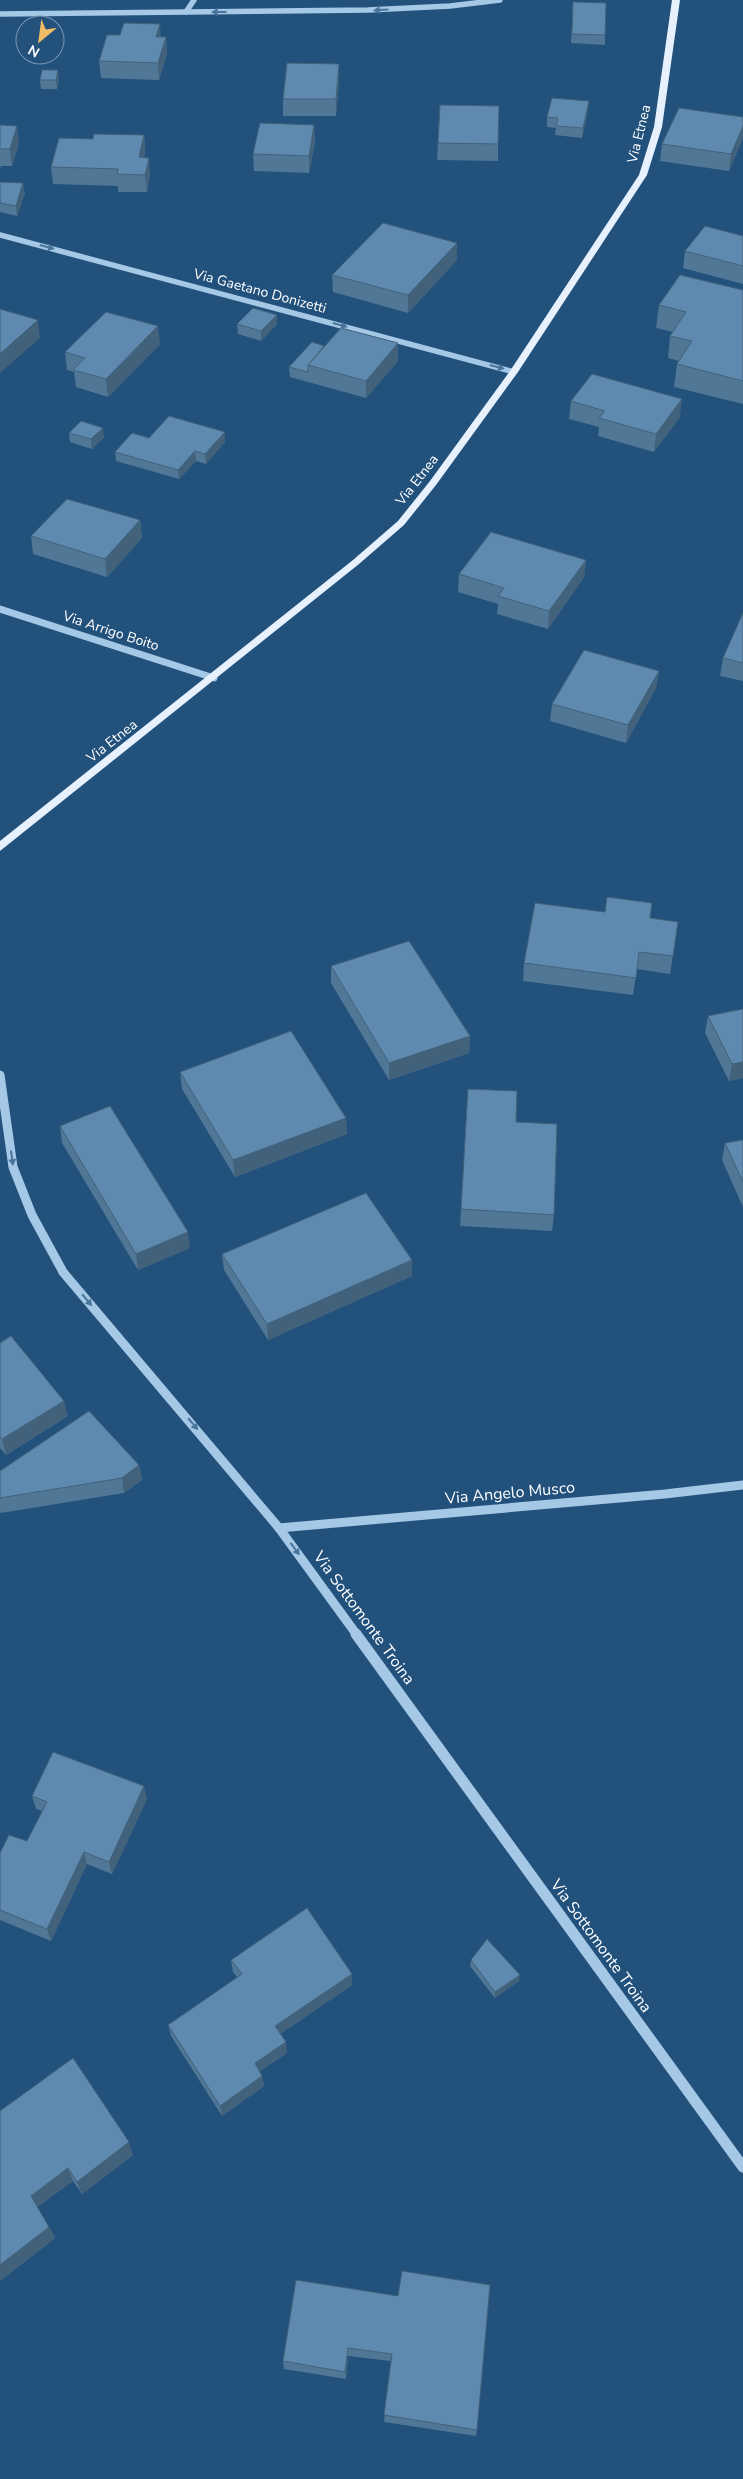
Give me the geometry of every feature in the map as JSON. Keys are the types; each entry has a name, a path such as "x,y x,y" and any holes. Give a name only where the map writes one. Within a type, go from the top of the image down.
{"main road":[{"name":"Via Etnea","path":"0,847 214,678 401,523 433,483 514,372 643,175 658,127 676,0"}],"street":[{"path":"186,12 194,0"},
{"path":"0,14 368,10 450,6 500,0"},
{"name":"Via Gaetano Donizetti","path":"0,235 514,372"},
{"name":"Via Arrigo Boito","path":"0,609 214,678"},
{"name":"Via Sottomonte Troina","path":"0,1075 13,1167 32,1216 63,1272 280,1528 743,2167"},
{"name":"Via Angelo Musco","path":"280,1528 665,1494 743,1485"}],"building":[{"path":"573,2 606,3 605,35 572,34"},
{"path":"124,23 160,24 156,37 166,37 158,63 99,61 107,35 120,35"},
{"path":"287,63 339,64 336,99 283,99"},
{"path":"42,70 58,70 56,80 40,80"},
{"path":"552,98 589,101 583,128 556,126 558,118 547,117"},
{"path":"440,105 499,106 498,144 438,143"},
{"path":"679,108 743,117 743,126 731,154 662,144"},
{"path":"260,123 314,125 309,156 253,154"},
{"path":"0,125 17,126 10,149 0,149"},
{"path":"94,134 144,135 139,157 149,158 145,175 117,174 118,169 51,167 59,138 93,139"},
{"path":"0,182 23,183 16,206 0,203"},
{"path":"383,223 457,243 408,295 332,275"},
{"path":"705,226 743,236 743,266 685,251"},
{"path":"680,275 743,290 743,381 677,364 692,341 670,336 686,312 659,305"},
{"path":"253,308 277,315 261,331 237,324"},
{"path":"0,309 38,320 0,354"},
{"path":"106,312 158,326 106,379 73,370 85,358 65,352"},
{"path":"341,328 398,343 366,381 308,365"},
{"path":"312,342 324,346 308,365 308,372 289,367"},
{"path":"592,374 682,399 656,434 599,418 605,411 571,401"},
{"path":"169,416 225,432 205,454 195,451 178,470 115,452 132,433 149,438"},
{"path":"81,421 103,428 91,439 69,433"},
{"path":"67,499 140,520 105,559 31,536"},
{"path":"491,532 586,560 549,611 498,596 504,588 459,574"},
{"path":"743,613 743,663 723,658"},
{"path":"584,650 659,671 628,725 552,704"},
{"path":"607,897 652,903 650,918 678,922 673,956 639,952 636,978 524,963 535,903 605,912"},
{"path":"409,941 470,1036 389,1063 331,966"},
{"path":"743,1009 743,1062 732,1064 708,1016"},
{"path":"291,1031 346,1118 233,1160 180,1072"},
{"path":"468,1089 517,1091 516,1122 557,1124 554,1215 461,1209"},
{"path":"110,1106 188,1232 136,1254 60,1126"},
{"path":"743,1140 743,1182 725,1143"},
{"path":"366,1193 412,1260 267,1324 222,1254"},
{"path":"11,1336 64,1401 2,1439 0,1437 0,1343"},
{"path":"89,1411 139,1465 122,1478 0,1498 0,1471"},
{"path":"53,1752 144,1786 109,1862 84,1852 47,1929 0,1910 0,1853 9,1835 27,1841 47,1802 32,1796"},
{"path":"307,1908 352,1974 275,2026 286,2042 255,2063 262,2076 220,2106 168,2025 242,1974 231,1960"},
{"path":"487,1939 520,1975 495,1992 471,1960"},
{"path":"73,2058 129,2142 77,2182 68,2168 31,2196 49,2227 0,2265 0,2111"},
{"path":"402,2271 490,2285 477,2430 384,2415 392,2354 348,2348 345,2372 283,2361 296,2280 398,2296"}]}
